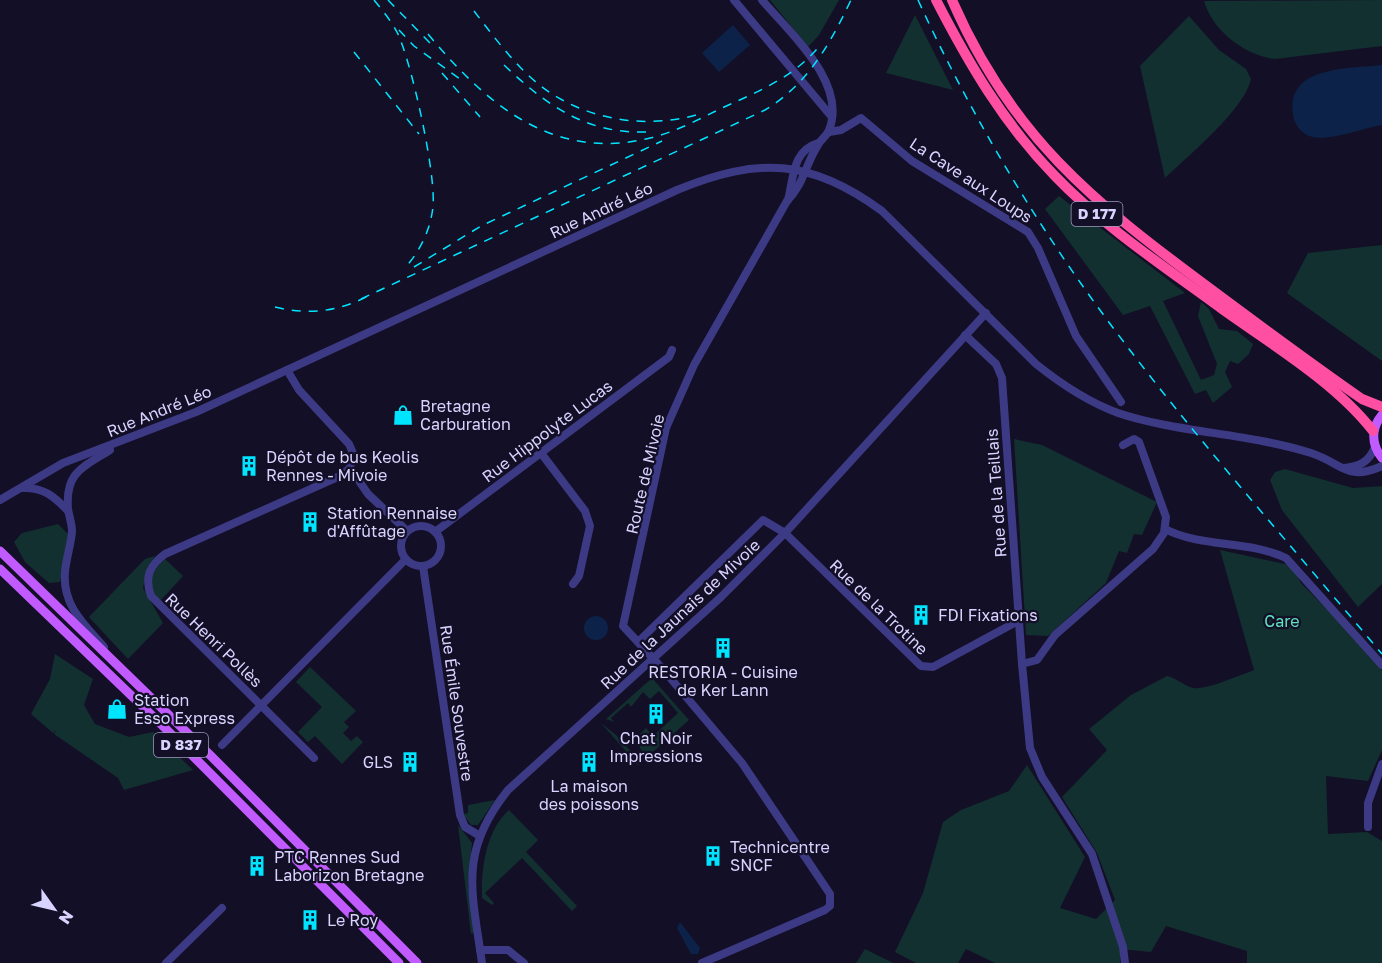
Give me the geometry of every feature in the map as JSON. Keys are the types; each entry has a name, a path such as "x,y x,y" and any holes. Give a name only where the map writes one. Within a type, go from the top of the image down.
{"highway":[{"name":"D 177","path":"936,0 963,53 987,93 1022,139 1056,177 1120,233 1326,386 1373,431"},
{"name":"D 177","path":"952,0 984,65 1009,104 1063,169 1125,225 1353,393 1372,405 1382,407"},
{"path":"957,0 1009,104"}],"main road":[{"path":"1382,415 1373,431 1375,447 1382,458"},
{"name":"D 837","path":"0,551 417,963"},
{"name":"D 837","path":"0,569 285,847 399,963"}],"street":[{"path":"734,0 831,116"},
{"path":"762,0 824,74 831,103 828,132 818,143 806,148 793,170"},
{"name":"La Cave aux Loups","path":"828,132 841,130 861,118 912,161 1028,232 1038,248 1076,336 1121,402"},
{"name":"Route de Mivoie","path":"702,963 815,915 830,906 830,894 756,782 654,660 626,631 623,621 635,577 666,428 700,354 787,201 802,184 818,143"},
{"name":"Rue André Léo","path":"0,500 63,463 119,443 286,370 706,178 752,167 807,172 829,178 854,191 882,211 1036,364 1074,391 1117,412 1271,441 1314,454 1341,468"},
{"name":"Route de Mivoie","path":"787,201 793,170"},
{"name":"Rue de la Jaunais de Mivoie","path":"482,963 471,876 480,836 495,806 508,790 654,660 785,533 986,313"},
{"name":"Rue de la Teillais","path":"965,335 996,364 1002,378 1018,621 1030,748 1042,777 1092,854 1119,935 1125,963"},
{"name":"Rue Hippolyte Lucas","path":"435,532 669,357 672,350"},
{"path":"286,370 299,390 349,444 353,453 350,468 368,494 407,531"},
{"path":"1022,664 1037,660 1061,630 1153,549 1165,529 1165,512 1139,442 1134,440 1123,445"},
{"path":"110,659 107,651 78,618 65,593 65,572 72,528 68,511 69,485 76,472 119,443"},
{"path":"1341,468 1360,465 1369,459 1375,447"},
{"path":"541,453 585,511 590,526 579,576 573,584"},
{"path":"1341,468 1359,474 1382,466"},
{"name":"Rue Henri Pollès","path":"314,758 151,596 147,580 153,564 165,554 340,476 350,468"},
{"path":"18,488 43,490 68,511"},
{"name":"Rue de la Trotine","path":"638,642 763,520 785,533 921,666 933,667 1018,621"},
{"path":"422,526 435,532 439,538 440,553 430,564 416,565 406,559 401,543 407,531 422,526"},
{"path":"1165,529 1179,536 1268,552 1286,558 1382,665"},
{"path":"222,745 406,559"},
{"name":"Rue Émile Souvestre","path":"423,566 460,815 465,827 480,836"},
{"path":"1368,827 1368,803 1382,764"},
{"path":"166,963 222,908"},
{"path":"480,950 508,950 524,963"}],"green space":[{"path":"770,0 839,0 819,35 808,47"},
{"path":"1382,0 1382,46 1275,59 1252,53 1231,40 1214,22 1204,1"},
{"path":"915,15 953,90 886,73"},
{"path":"1189,16 1219,50 1246,69 1251,79 1238,104 1227,118 1165,178 1140,66"},
{"path":"1059,196 1185,293 1163,301 1201,380 1214,375 1217,364 1198,316 1201,302 1209,309 1219,329 1237,331 1253,344 1249,354 1238,364 1230,361 1225,372 1232,387 1213,403 1206,390 1195,394 1150,306 1123,315 1045,209"},
{"path":"1382,245 1382,361 1287,293 1308,253"},
{"path":"1014,439 1042,445 1157,502 1142,535 1134,534 1127,553 1119,551 1106,583 1048,636 1026,635"},
{"path":"1285,469 1353,488 1382,486 1382,584 1358,607 1282,510 1270,480 1275,472"},
{"path":"58,524 68,534 60,582 49,583 25,562 14,542 22,533"},
{"name":"Care","path":"1220,550 1285,564 1293,569 1301,583 1357,640 1382,671 1382,750 1368,781 1326,776 1328,834 1367,832 1382,841 1382,963 1247,963 1247,951 1166,926 1151,952 1120,949 1120,963 995,963 966,949 958,963 916,963 895,952 923,893 943,822 961,810 1009,791 1027,765 1085,857 1060,908 1096,919 1115,900 1097,853 1062,797 1107,750 1089,729 1131,695 1167,676 1190,687 1199,688 1215,685 1254,670"},
{"path":"155,556 147,568 143,588 163,623 128,659 89,617 145,559"},
{"path":"165,559 183,576 160,601 152,593 151,583 155,570"},
{"path":"55,654 93,679 84,705 95,724 129,737 153,732 193,770 124,790 118,778 54,734 56,730 53,733 31,714 50,679"},
{"path":"310,667 356,711 344,722 349,727 343,733 351,741 357,736 363,742 342,764 315,736 308,742 298,732 322,707 296,682"},
{"path":"652,678 689,720 638,765 601,723 616,735 637,758 643,753 635,739 646,728 653,736 678,713 659,691 650,699 643,692 631,707 628,703 611,718 614,722 606,719"},
{"path":"495,800 478,825 471,825 463,814 468,813 468,805"},
{"path":"509,810 538,840 526,852 577,906 572,911 522,858 485,893 494,903 492,905 482,898 486,851 495,828"},
{"path":"458,825 472,843 468,885 474,933 471,934"},
{"path":"865,949 893,963 856,963"}],"water":[{"path":"733,25 750,45 719,72 702,53"},
{"path":"1382,65 1382,125 1320,138 1309,136 1299,129 1293,114 1294,98 1299,86 1310,78 1338,69"},
{"path":"596,616 604,620 608,628 604,636 596,640 588,636 584,628 588,620"},
{"path":"680,922 700,948 698,954 691,954 677,928"}],"railway":[{"path":"374,0 393,25 404,49 422,119 431,170 433,206 430,223 420,247 405,268"},
{"path":"388,0 432,45"},
{"path":"361,299 765,110 780,100 806,75 826,47 851,0"},
{"path":"918,0 957,80 1000,158 1047,233 1097,306 1201,439 1382,654"},
{"path":"474,11 528,75 565,101 607,117 629,120 674,120 696,115"},
{"path":"399,30 414,46 460,79"},
{"path":"428,34 474,83 498,104 524,121 552,134 583,142 615,143 650,138 687,125 776,82 800,66 821,44"},
{"path":"354,52 419,134"},
{"path":"504,65 535,93 568,114 604,128 646,132"},
{"path":"442,73 480,117"},
{"path":"414,267 481,226 662,141"},
{"path":"275,307 299,311 334,309 368,296"}],"place":[{"name":"Bretagne Carburation","path":"403,415"},
{"name":"Dépôt de bus Keolis Rennes - Mivoie","path":"249,466"},
{"name":"Station Rennaise d'Affûtage","path":"310,522"},
{"name":"FDI Fixations","path":"921,615"},
{"name":"RESTORIA - Cuisine de Ker Lann","path":"723,648"},
{"name":"Station Esso Express","path":"117,709"},
{"name":"Chat Noir Impressions","path":"656,714"},
{"name":"GLS","path":"410,762"},
{"name":"La maison des poissons","path":"589,762"},
{"name":"Technicentre SNCF","path":"713,856"},
{"name":"PTC Rennes Sud Laborizon Bretagne","path":"257,866"},
{"name":"Le Roy","path":"310,920"}]}
